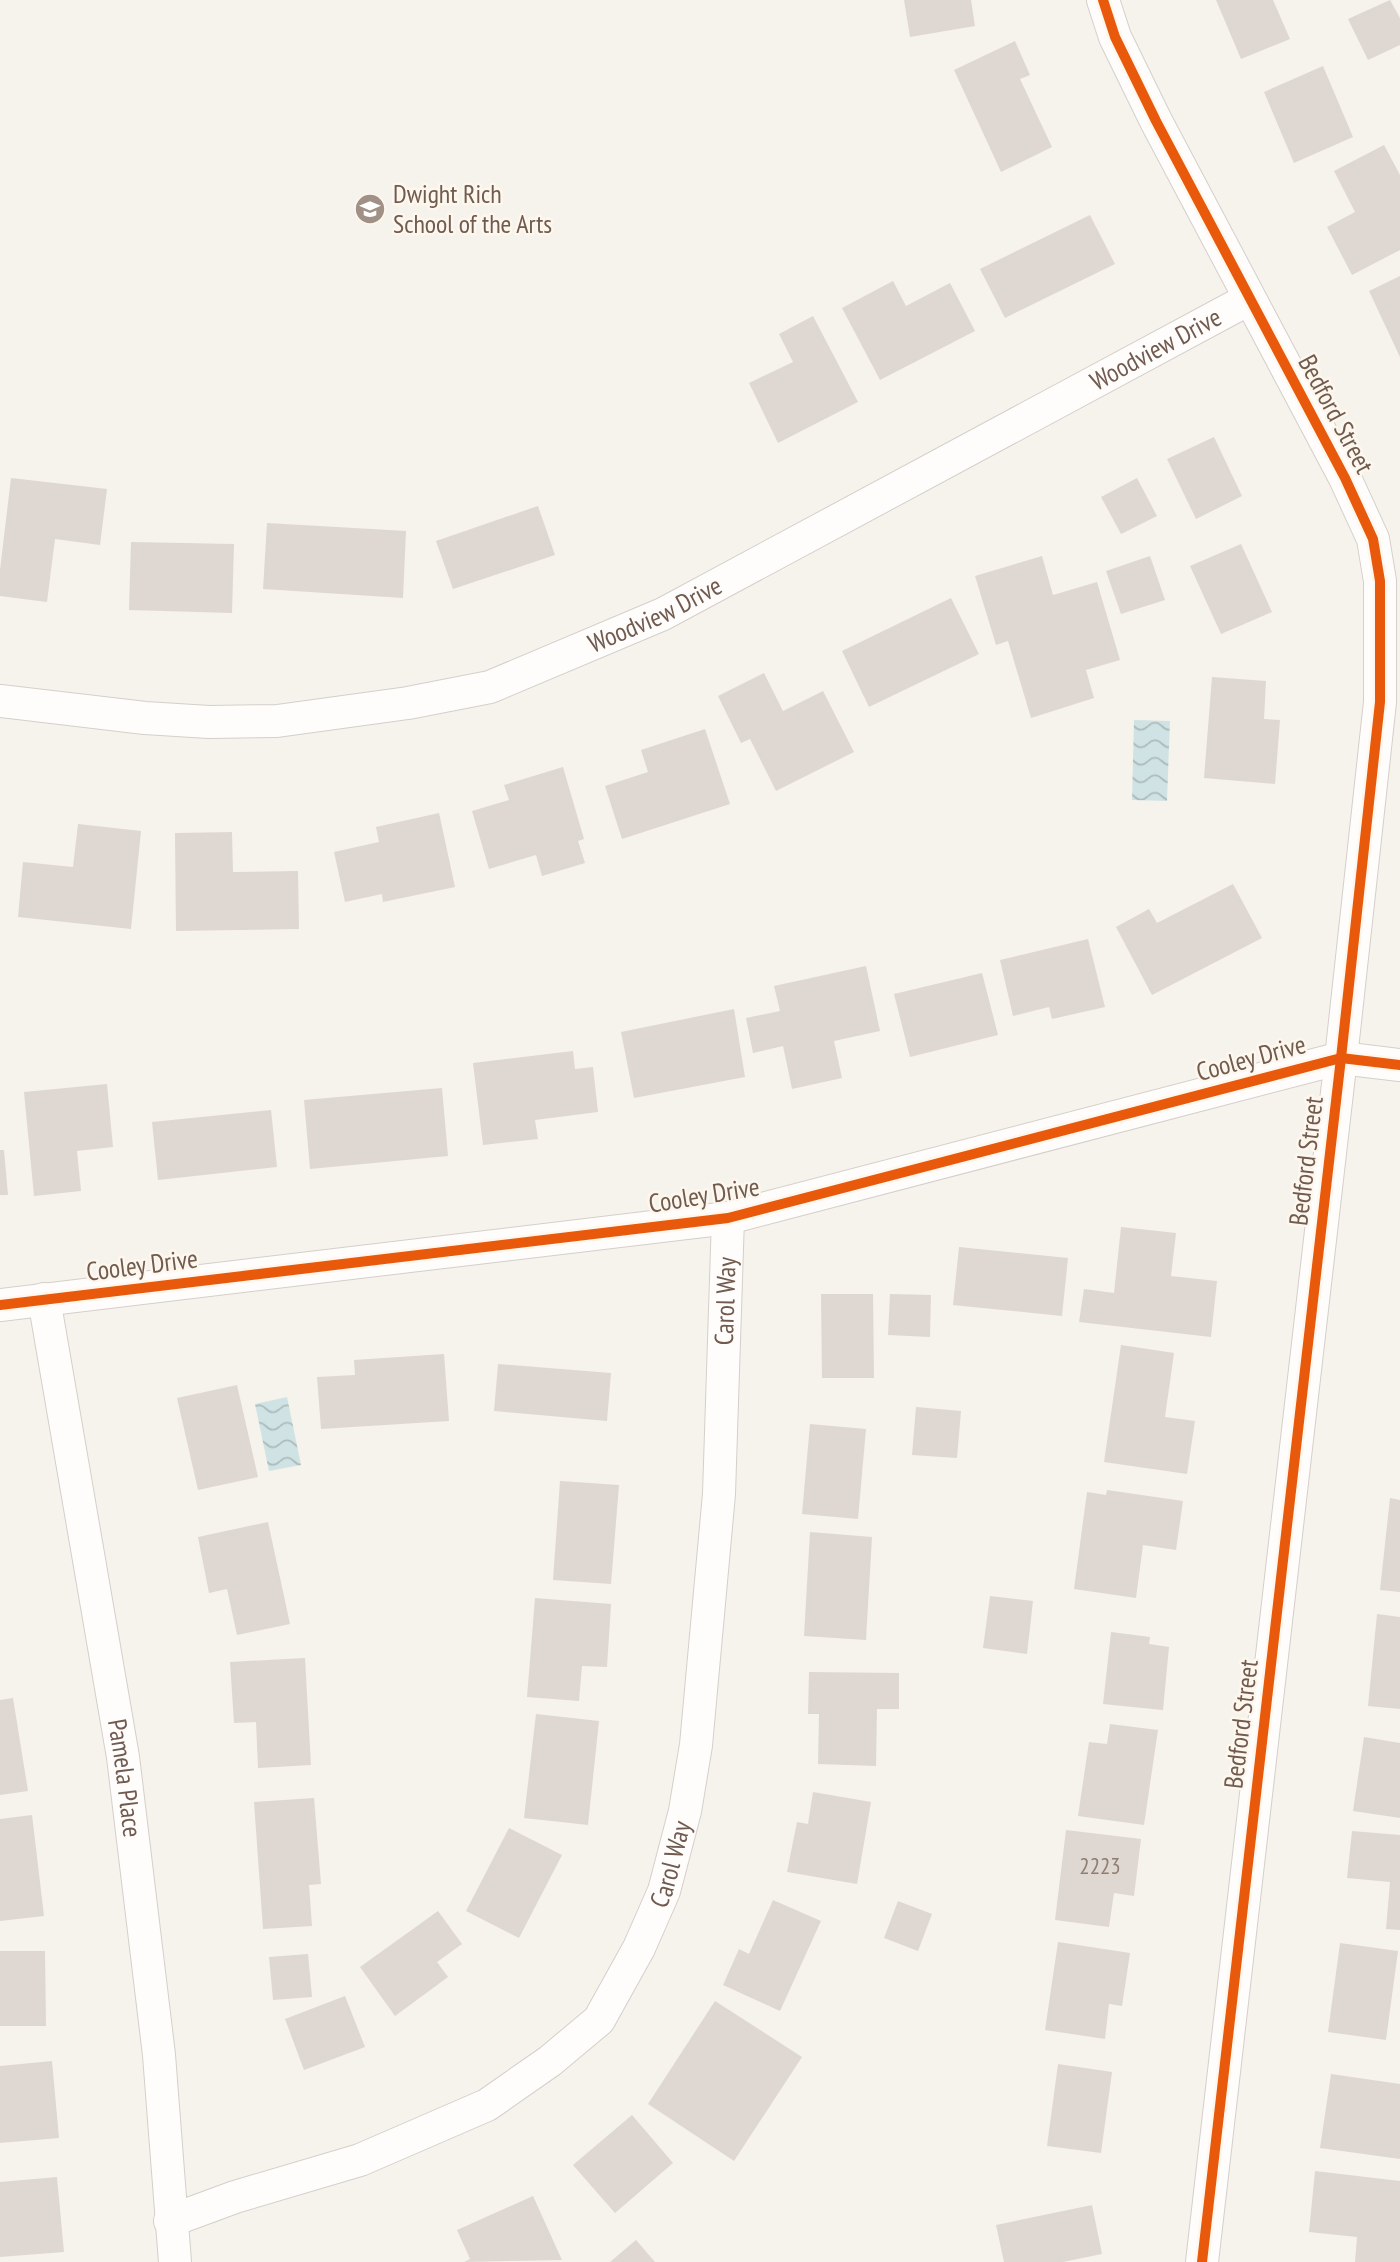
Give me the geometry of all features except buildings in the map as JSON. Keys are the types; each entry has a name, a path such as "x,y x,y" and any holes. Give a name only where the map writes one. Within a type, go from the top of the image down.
{"street":[{"name":"Bedford Street","path":"1103,0 1115,37 1156,121 1345,478 1373,539 1380,581 1380,702 1202,2262"},
{"name":"Woodview Drive","path":"0,701 145,718 209,722 277,721 395,705 490,687 663,614 1249,299"},
{"name":"Cooley Drive","path":"0,1305 728,1218 1341,1058 1400,1065"},
{"name":"Carol Way","path":"170,2221 235,2197 360,2160 487,2105 550,2061 599,2020 639,1948 664,1891 685,1811 692,1771 719,1494 728,1218"},
{"name":"Pamela Place","path":"44,1299 123,1757 159,2055 175,2262"}],"water":[{"path":"1134,720 1170,721 1167,801 1132,800"},
{"path":"287,1397 301,1465 269,1471 255,1404"}],"cycle path":[{"path":"1103,0 1115,37 1156,121 1345,478 1373,539 1380,581 1380,702 1202,2262"},
{"path":"0,1305 728,1218 1341,1058 1400,1065"}],"place":[{"name":"Dwight Rich School of the Arts","path":"370,209"}]}
